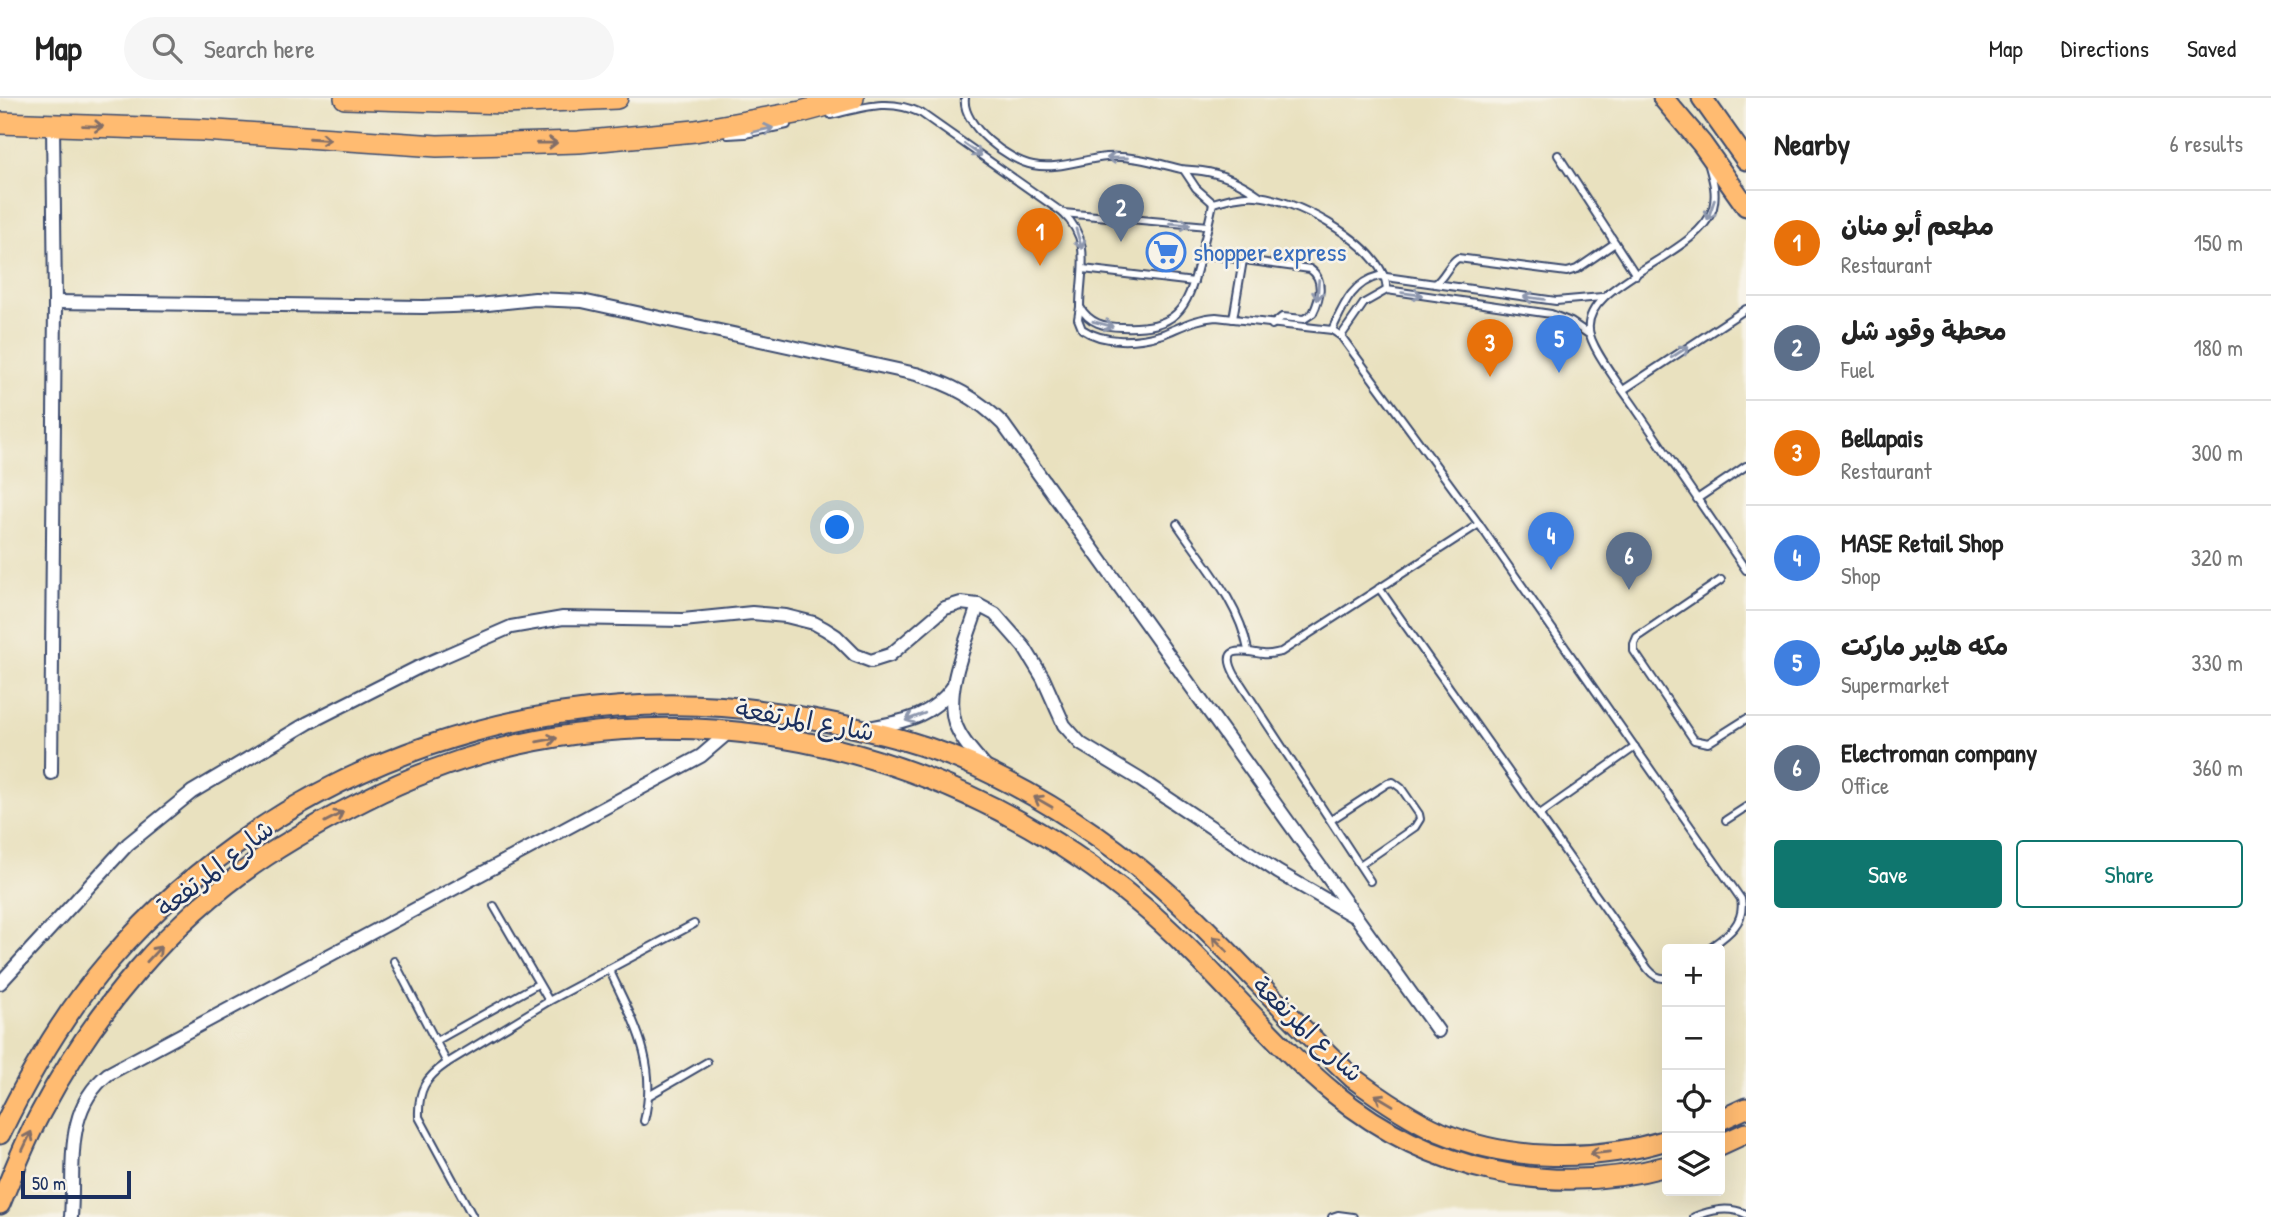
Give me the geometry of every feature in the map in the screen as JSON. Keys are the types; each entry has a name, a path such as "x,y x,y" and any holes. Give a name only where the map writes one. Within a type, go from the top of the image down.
{"highway":[{"path":"345,98 505,103 617,98"},
{"path":"0,123 203,130 437,146 579,142 695,131 801,112 853,98"}],"main road":[{"path":"1663,98 1702,144 1746,206"},
{"path":"1702,98 1746,160"},
{"name":"شارع المرتفعة","path":"0,1134 22,1090 69,1013 109,961 145,922 184,886 236,845 292,809 363,771 412,750 477,730 569,710 676,704 730,706 866,729 930,748 990,773 1061,813 1141,870 1178,902 1353,1078 1378,1097 1439,1131 1490,1147 1540,1155 1590,1154 1662,1141"},
{"name":"شارع المرتفعة","path":"0,1204 40,1113 102,1015 126,984 178,929 263,858 327,820 430,771 543,740 620,730 691,729 804,741 914,771 955,788 1035,829 1143,906 1334,1093 1378,1124 1452,1160 1505,1174 1558,1180 1612,1177 1662,1167"},
{"path":"1725,1118 1746,1108"},
{"path":"1725,1143 1746,1133"}],"street":[{"path":"51,773 55,302 53,125"},
{"path":"55,302 423,307 535,299 582,301 916,374 958,388 985,406 1003,424 1438,1031"},
{"path":"0,983 128,844 191,792 308,723 417,668 494,633 530,622 563,618 683,620 752,613 769,614 814,623 836,636 855,655 871,661 891,655 945,608 961,603 978,605 995,614 1024,647 1043,678 1064,726 1081,744 1278,872 1357,917"},
{"path":"978,605 953,686 953,711 962,737 990,773"},
{"path":"866,729 905,721 926,713 936,706 953,686"},
{"path":"71,1217 71,1169 79,1111 91,1090 108,1074 701,757 730,732"}],"lane":[{"path":"965,98 969,116 996,149 1013,159 1052,167 1111,157 1131,158 1184,170 1217,174 1247,186 1260,196 1301,210 1345,234 1371,256 1385,276 1387,290"},
{"path":"825,116 877,104 908,106 1063,213 1078,231 1083,242 1078,319 1082,329 1105,338 1136,340 1206,317 1332,330 1341,337 1479,524 1745,907 1742,923 1715,944"},
{"path":"695,131 745,134 800,122"},
{"path":"1590,335 1589,321 1593,308 1602,297 1667,255 1699,231 1707,221 1715,197 1714,184 1702,144"},
{"path":"1558,155 1636,275"},
{"path":"1184,170 1196,188 1213,203"},
{"path":"1213,203 1236,197 1260,196"},
{"path":"1080,307 1085,316 1103,325 1130,327 1157,324 1177,314 1184,307 1194,282 1213,203"},
{"path":"1063,213 1208,226"},
{"path":"1434,284 1443,279 1455,260 1462,258 1567,272 1577,269 1615,243"},
{"path":"1201,254 1310,269 1316,273 1320,279 1320,287 1313,313 1304,319 1282,317 1272,325"},
{"path":"1233,319 1243,260"},
{"path":"1451,267 1452,280 1457,287"},
{"path":"1083,269 1194,282"},
{"path":"1332,330 1353,290 1369,279 1385,276 1556,300 1602,297"},
{"path":"1341,337 1364,303 1387,290 1551,314 1571,322 1590,335 1623,390 1746,570"},
{"path":"1623,390 1746,309"},
{"path":"1697,499 1746,466"},
{"path":"1177,524 1236,611 1248,650"},
{"path":"1370,881 1232,670 1230,664 1233,653 1239,650 1262,654 1281,652 1479,524"},
{"path":"1721,580 1637,637 1634,651 1694,740 1708,743 1746,719"},
{"path":"1379,588 1653,975 1662,978"},
{"path":"1540,814 1635,747"},
{"path":"1331,820 1388,783 1394,782 1419,814 1420,819 1415,827 1360,865"},
{"path":"1726,820 1746,807"},
{"path":"494,906 549,1001"},
{"path":"473,1217 419,1117 418,1101 423,1085 434,1072 447,1063 549,1001 694,924"},
{"path":"394,961 447,1063"},
{"path":"609,969 643,1043 649,1068 650,1095 644,1121"},
{"path":"436,1041 538,984"},
{"path":"650,1095 707,1062"},
{"path":"1694,1217 1722,1209 1738,1210 1746,1214"},
{"path":"1332,1217 1353,1217"}],"place":[{"name":"محطة وقود شل","path":"1121,242"},
{"name":"shopper express","path":"1166,252"},
{"name":"مطعم أبو منان","path":"1040,266"},
{"name":"مكه هايبر ماركت","path":"1559,373"},
{"name":"Bellapais","path":"1490,377"},
{"name":"MASE Retail Shop","path":"1551,570"},
{"name":"Electroman company","path":"1629,590"}]}
